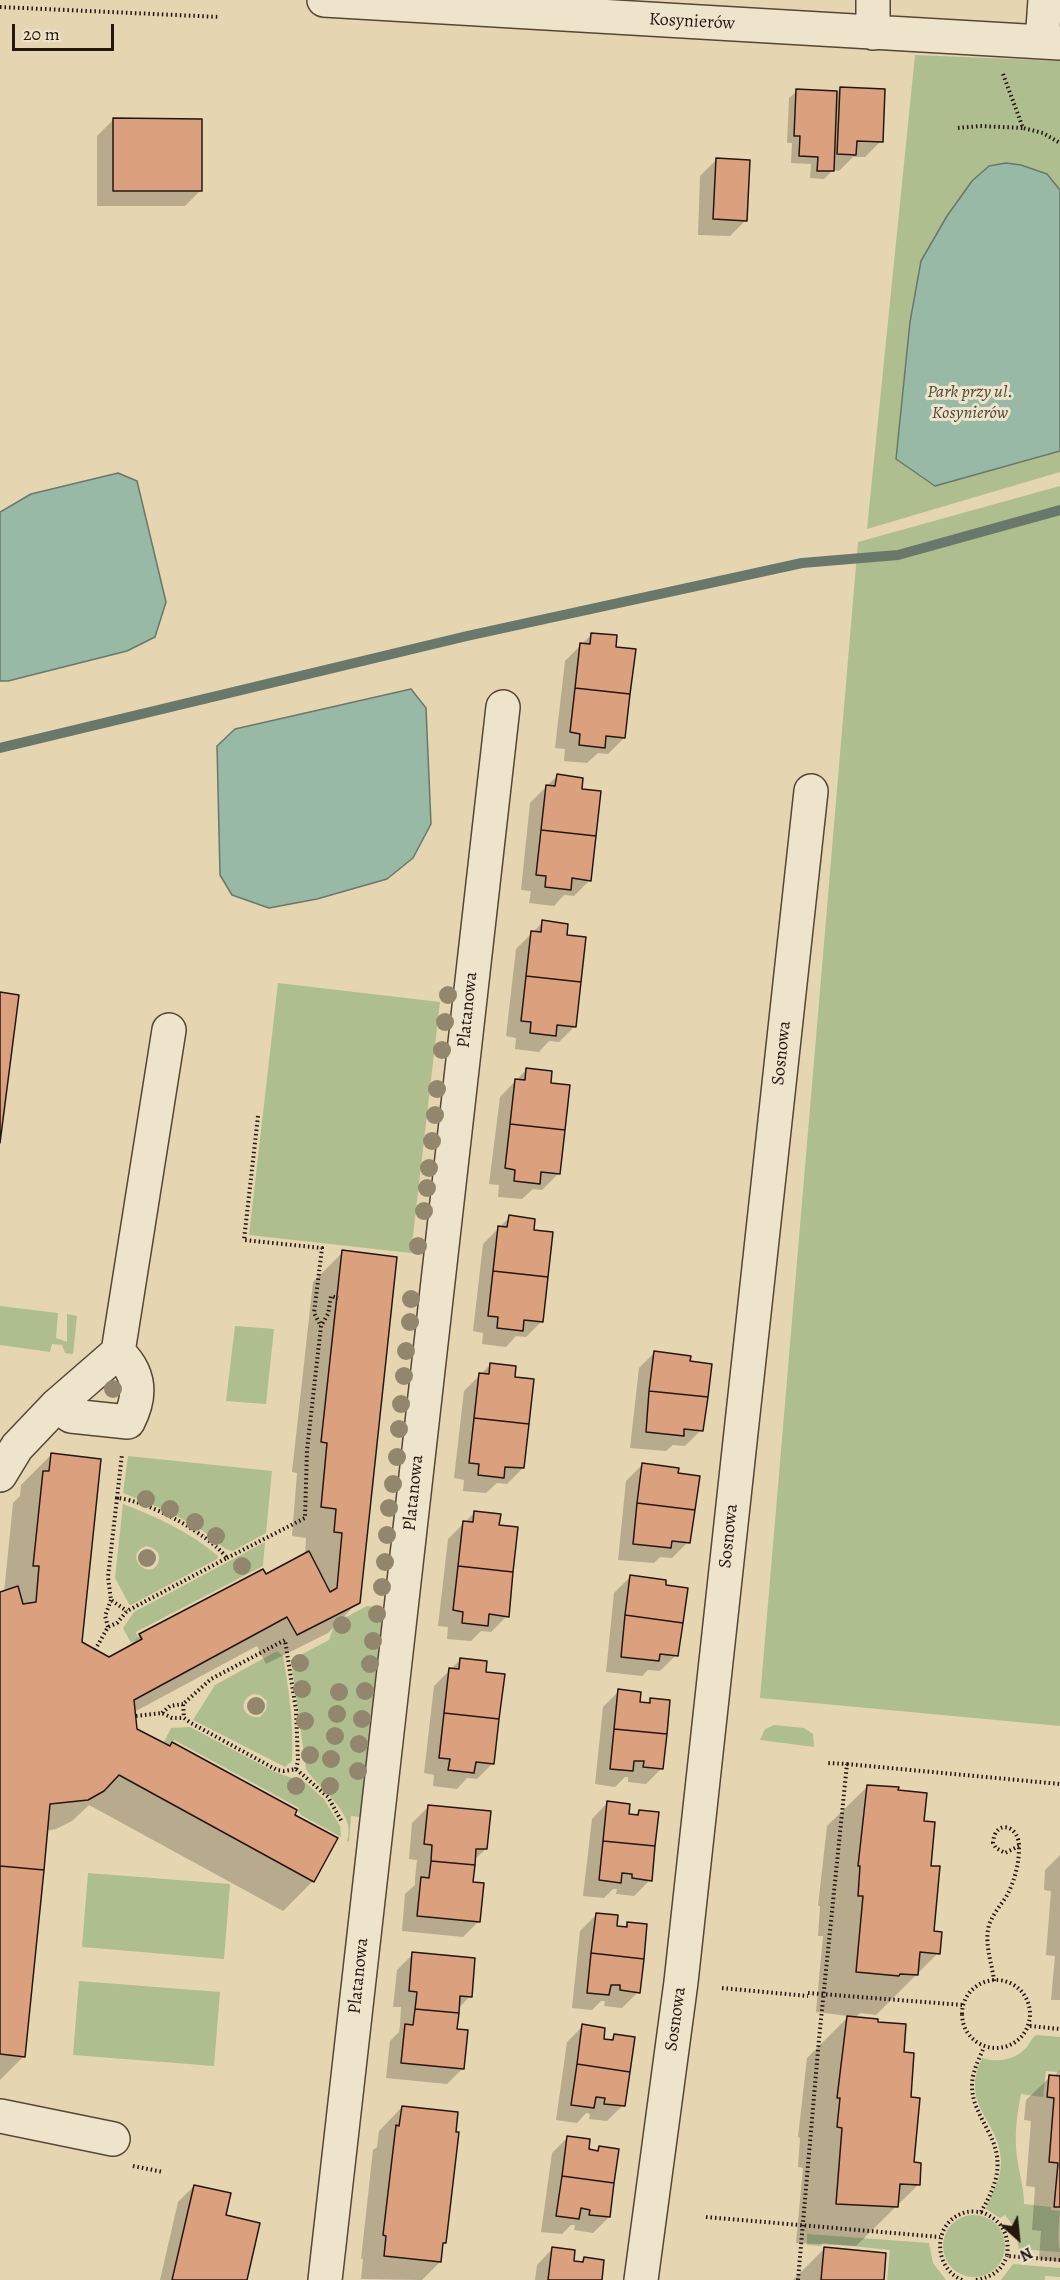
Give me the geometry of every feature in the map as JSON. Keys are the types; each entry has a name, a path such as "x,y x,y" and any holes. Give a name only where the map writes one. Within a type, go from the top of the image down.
{"street":[{"name":"Kosynierów","path":"324,0 1051,43"},
{"path":"873,0 873,33"},
{"path":"1045,0 1051,43"},
{"name":"Platanowa","path":"325,2280 503,707"},
{"name":"Sosnowa","path":"641,2280 681,1982 811,791"},
{"path":"0,1475 17,1448 57,1405 118,1352 169,1030"},
{"path":"57,1405 71,1416 128,1422 136,1408 138,1395 131,1364 118,1352"},
{"path":"0,2116 113,2139"}],"path":[{"path":"0,7 219,17"},
{"path":"1000,65 1023,128"},
{"path":"958,128 1006,126 1023,128 1043,133 1060,143"},
{"path":"258,1116 244,1240 322,1248 314,1313 321,1326"},
{"path":"95,1650 108,1627 117,1623 127,1611 305,1518 307,1450 321,1326 328,1314 331,1296 338,1298"},
{"path":"108,1627 105,1616 111,1600 108,1577 128,1422"},
{"path":"117,1498 143,1505 182,1524 208,1541 227,1558"},
{"path":"111,1600 127,1611"},
{"path":"162,1713 170,1706 183,1704 211,1679 285,1640 296,1710 298,1761 296,1769"},
{"path":"183,1704 184,1718"},
{"path":"136,1716 162,1713 172,1718 184,1718 277,1770 296,1769"},
{"path":"828,1762 1060,1784"},
{"path":"798,2280 847,1764"},
{"path":"296,1769 327,1797 344,1825"},
{"path":"994,1981 988,1954 989,1927 1010,1889 1017,1865 1019,1846 1016,1833 1012,1828 998,1829 993,1835 993,1843 1001,1852 1005,1853 1019,1846"},
{"path":"985,1982 1011,1982 1026,1997 1030,2009 1030,2026 1018,2040 1006,2048 993,2050 972,2040 966,2032 962,2021 963,2005 965,1997 973,1988 985,1982"},
{"path":"722,1988 963,2005"},
{"path":"1030,2026 1060,2028"},
{"path":"981,2212 993,2189 998,2160 995,2146 973,2096 974,2072 984,2047"},
{"path":"962,2280 946,2269 940,2258 940,2237 953,2218 967,2212 981,2212 996,2219 1002,2226 1007,2238 1007,2256 1003,2266 995,2274 976,2280"},
{"path":"706,2217 940,2237"},
{"path":"1007,2256 1060,2260"}],"green space":[{"name":"Park przy ul. Kosynierów","path":"915,55 1060,61 1060,472 867,529"},
{"path":"1060,486 1060,1726 760,1698 858,542"},
{"path":"278,983 440,1002 411,1253 249,1235"},
{"path":"0,1306 58,1313 56,1338 67,1342 67,1314 77,1316 73,1354 65,1353 62,1345 52,1344 50,1352 0,1345"},
{"path":"235,1326 274,1329 266,1404 226,1401"},
{"path":"128,1456 272,1471 266,1533 233,1551 229,1550 189,1523 123,1493"},
{"path":"123,1504 173,1526 218,1556 217,1559 131,1605 115,1578","holes":["147,1546 155,1550 159,1557 154,1568 144,1568 137,1560 136,1555"]},
{"path":"265,1542 263,1566 136,1632 138,1638 131,1643 123,1628 134,1612"},
{"path":"367,1606 383,1608 360,1817 351,1816 349,1842 347,1841 349,1830 342,1811 306,1769 291,1660 329,1640 335,1623"},
{"path":"277,1651 283,1656 290,1708 292,1761 285,1767 193,1720 215,1685","holes":["253,1694 260,1695 267,1701 266,1710 260,1717 249,1715 244,1709 245,1701"]},
{"path":"774,1725 804,1728 813,1734 814,1747 760,1740 765,1729"},
{"path":"190,1727 275,1772 306,1783 324,1799 340,1826 341,1837 301,1815 299,1808 174,1740 170,1746 164,1742 171,1728"},
{"path":"88,1873 230,1884 224,1959 82,1947"},
{"path":"79,1981 220,1992 214,2066 73,2055"},
{"path":"1036,2035 1060,2037 1060,2072 1046,2071 1043,2097 1021,2094 1016,2125 1017,2157 1024,2204 1051,2207 1051,2210 1060,2211 1058,2236 1060,2252 1019,2249 1014,2227 1005,2215 1000,2218 986,2209 998,2181 1001,2160 999,2146 977,2101 976,2074 982,2058 1000,2060 1012,2058 1027,2047"},
{"path":"974,2215 996,2224 1005,2246 996,2268 974,2277 952,2268 943,2246 952,2224"},
{"path":"807,2234 929,2243 933,2263 946,2280 887,2280 890,2250 822,2243 821,2246 807,2245"},
{"path":"1013,2264 1060,2268 1060,2277 1045,2276 1045,2280 1001,2280"}],"shaded area":[{"path":"1006,163 1021,165 1047,174 1060,190 1060,451 935,486 896,459 910,322 921,261 947,216 972,181 989,166"},
{"path":"118,473 137,481 166,602 155,637 127,651 8,681 0,681 0,512 31,494"},
{"path":"411,689 426,708 431,824 413,858 387,879 317,899 269,908 232,895 220,875 217,746 235,729"}],"building":[{"path":"840,87 885,89 883,142 857,141 856,155 837,154"},
{"path":"796,89 837,91 834,171 817,171 818,157 799,156 800,136 794,136"},
{"path":"113,118 202,119 202,191 113,191"},
{"path":"716,158 750,160 747,221 713,219"},
{"path":"591,633 617,635 616,647 636,649 630,694 575,688 580,643 590,644"},
{"path":"575,688 630,694 625,738 606,736 605,748 579,745 580,734 570,732"},
{"path":"557,774 583,778 582,789 601,791 596,836 541,830 546,785 555,786"},
{"path":"541,830 596,836 591,881 572,878 571,890 545,887 546,876 536,875"},
{"path":"542,920 568,924 567,935 586,937 581,982 526,976 531,931 541,932"},
{"path":"526,976 581,982 576,1027 557,1025 556,1036 530,1033 531,1022 521,1021"},
{"path":"0,992 19,995 0,1143"},
{"path":"526,1068 552,1071 551,1083 570,1085 565,1130 510,1124 515,1079 525,1080"},
{"path":"510,1124 565,1130 560,1174 541,1172 540,1184 514,1181 515,1170 505,1168"},
{"path":"509,1215 535,1219 534,1230 553,1232 548,1277 493,1271 498,1226 507,1227"},
{"path":"342,1250 397,1257 360,1603 297,1635 287,1617 134,1700 137,1729 170,1746 172,1742 297,1810 295,1815 338,1838 314,1882 119,1775 104,1791 88,1800 50,1804 44,1870 0,1866 0,1592 18,1586 23,1604 36,1602 39,1566 33,1566 43,1471 49,1471 51,1453 101,1459 82,1642 109,1657 142,1639 139,1634 263,1569 266,1574 309,1551 330,1592 337,1588 342,1533 334,1532 336,1509 321,1507 327,1443 321,1442"},
{"path":"493,1271 548,1277 543,1322 524,1320 523,1331 497,1328 498,1317 488,1316"},
{"path":"654,1351 691,1356 690,1361 712,1364 708,1397 649,1391"},
{"path":"490,1363 516,1366 515,1377 534,1379 529,1424 474,1418 479,1373 489,1374"},
{"path":"649,1391 708,1397 703,1431 684,1429 684,1436 646,1432"},
{"path":"474,1418 529,1424 524,1468 505,1467 504,1478 478,1475 479,1464 469,1463"},
{"path":"642,1463 679,1468 678,1473 700,1476 695,1510 637,1503"},
{"path":"637,1503 695,1510 690,1543 672,1541 671,1548 633,1544"},
{"path":"474,1511 501,1514 499,1525 518,1527 513,1572 458,1566 463,1521 473,1522"},
{"path":"458,1566 513,1572 509,1617 489,1614 488,1626 462,1623 463,1612 453,1610"},
{"path":"630,1575 666,1580 666,1585 688,1588 683,1623 625,1615"},
{"path":"625,1615 683,1623 678,1656 660,1654 659,1661 621,1657"},
{"path":"460,1658 487,1661 486,1672 505,1674 499,1719 444,1713 449,1668 459,1669"},
{"path":"618,1689 641,1692 640,1702 650,1703 650,1698 670,1700 667,1734 614,1729"},
{"path":"444,1713 499,1719 494,1764 476,1762 474,1773 448,1770 450,1759 439,1758"},
{"path":"614,1729 667,1734 663,1769 643,1767 644,1761 634,1761 633,1771 610,1769"},
{"path":"867,1785 899,1787 898,1790 927,1793 924,1821 935,1822 931,1866 940,1866 934,1931 942,1932 940,1954 920,1952 918,1975 900,1974 899,1976 856,1972 863,1896 858,1896 860,1866 858,1866"},
{"path":"607,1801 630,1804 629,1814 638,1815 639,1810 659,1812 655,1846 603,1841"},
{"path":"428,1805 491,1811 487,1849 476,1849 475,1865 431,1861 432,1845 424,1844"},
{"path":"603,1841 655,1846 652,1881 632,1878 632,1874 622,1873 621,1883 599,1880"},
{"path":"431,1861 475,1865 473,1882 484,1883 480,1922 417,1916 421,1877 429,1878"},
{"path":"0,1866 44,1870 25,2057 0,2054"},
{"path":"596,1913 618,1915 617,1926 627,1927 627,1922 647,1924 644,1959 591,1953"},
{"path":"412,1952 475,1958 472,1997 460,1996 459,2013 415,2009 417,1992 409,1991"},
{"path":"591,1953 644,1959 640,1993 620,1990 620,1985 611,1985 609,1995 587,1993"},
{"path":"415,2009 459,2013 457,2029 468,2030 464,2069 401,2063 405,2024 413,2025"},
{"path":"847,2016 906,2024 904,2052 914,2053 911,2097 920,2098 914,2162 921,2163 920,2185 900,2184 898,2207 836,2204 842,2128 837,2127 840,2098 837,2098"},
{"path":"582,2024 605,2028 604,2039 613,2040 614,2034 635,2037 630,2072 577,2064"},
{"path":"577,2064 630,2072 625,2106 604,2104 605,2098 596,2097 594,2108 571,2105"},
{"path":"1049,2075 1060,2076 1060,2207 1054,2207 1058,2163 1049,2162 1054,2098 1047,2097"},
{"path":"402,2106 458,2112 456,2132 459,2132 446,2243 443,2243 441,2262 384,2256 386,2236 383,2235 396,2125 399,2126"},
{"path":"567,2136 590,2139 589,2149 598,2151 599,2146 619,2149 614,2183 562,2176"},
{"path":"562,2176 614,2183 610,2217 589,2215 590,2210 581,2208 579,2219 556,2216"},
{"path":"194,2185 231,2193 226,2215 260,2223 247,2280 172,2280"},
{"path":"552,2247 575,2250 574,2261 583,2262 584,2257 604,2260 602,2280 548,2280"},
{"path":"824,2247 886,2253 884,2280 821,2280"}],"waterway":[{"path":"0,748 467,636 802,563 898,555 1060,510"}]}
